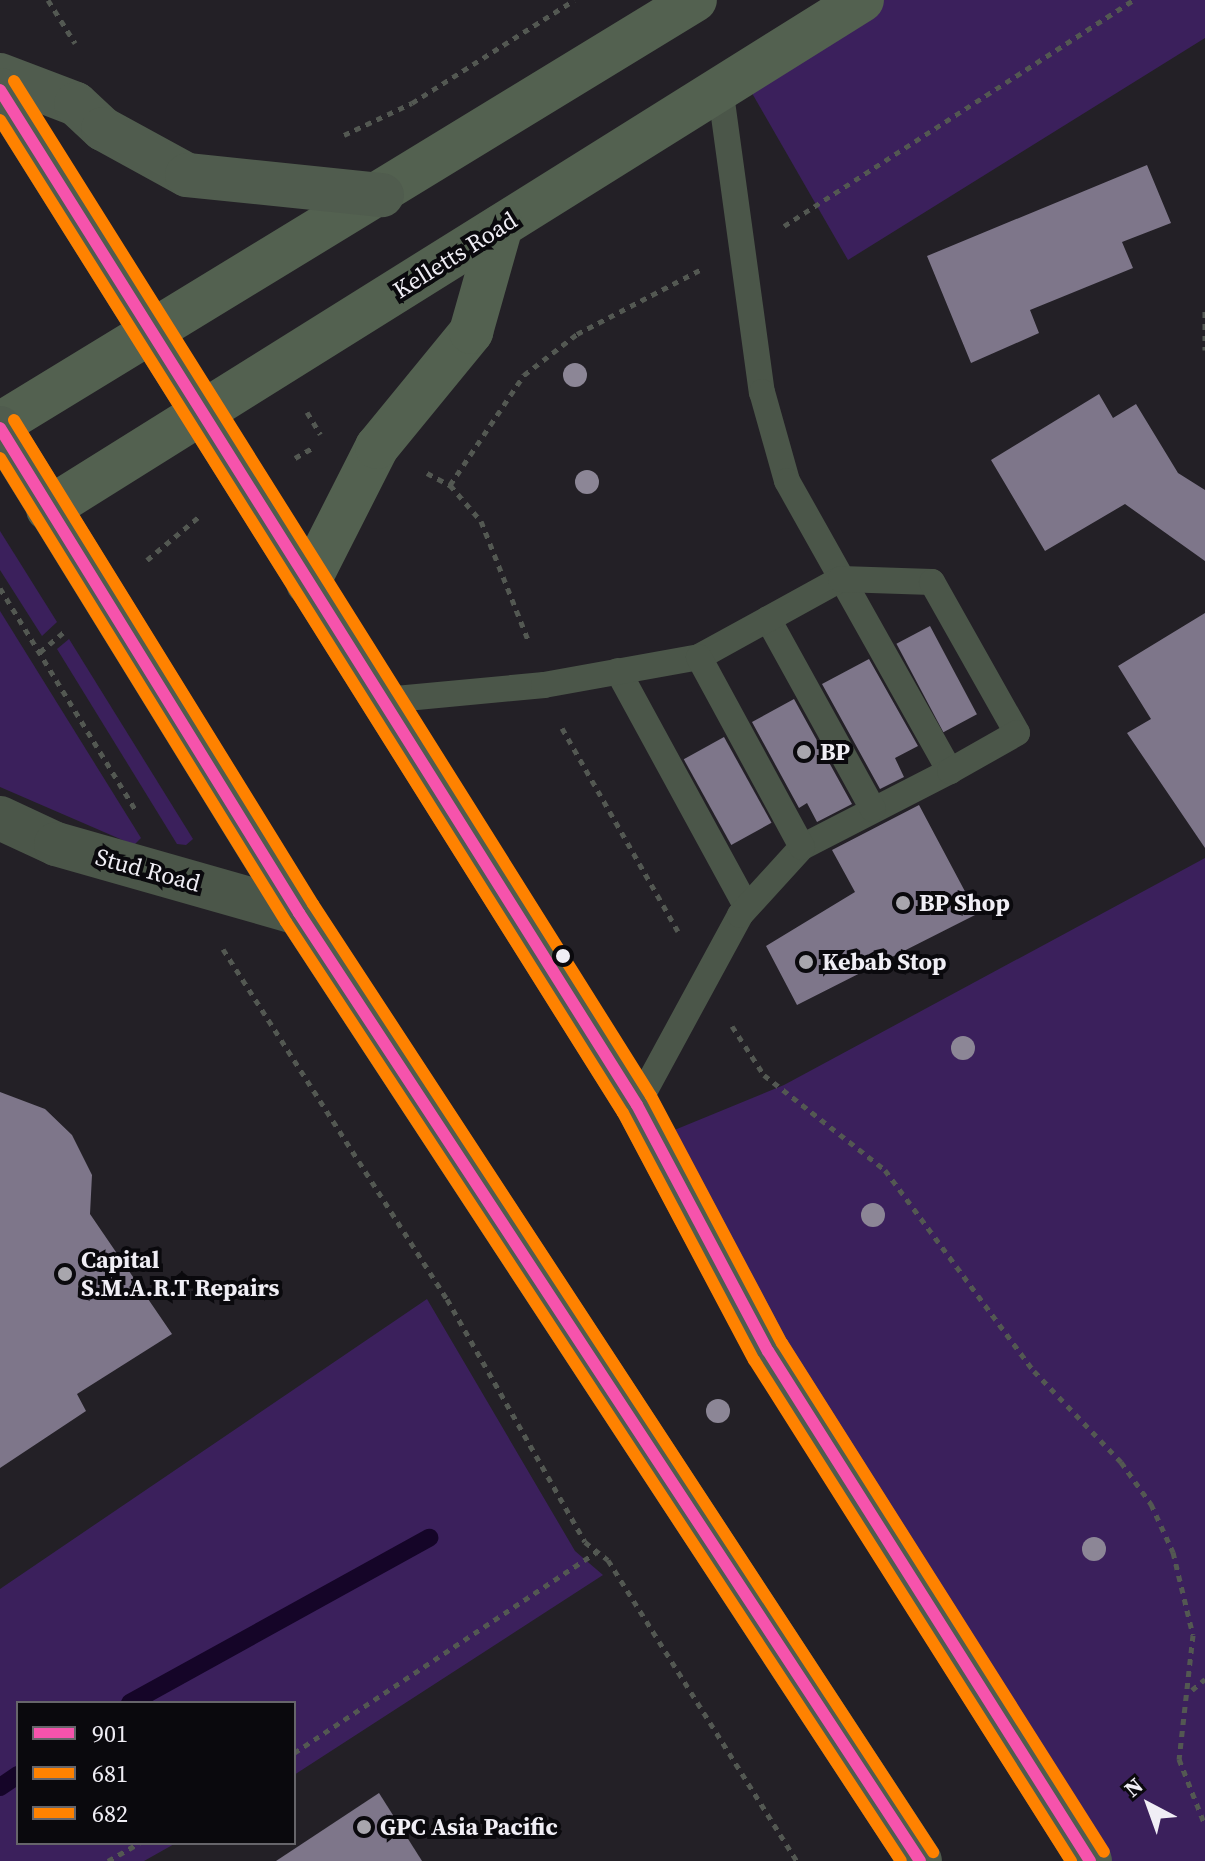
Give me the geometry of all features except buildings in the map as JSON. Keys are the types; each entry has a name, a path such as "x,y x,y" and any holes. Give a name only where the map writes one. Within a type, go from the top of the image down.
{"highway":[{"path":"0,75 76,104 103,129 187,175 382,195"},
{"path":"0,90 637,1105 768,1351 1090,1861"},
{"path":"0,426 48,509 299,913 920,1861"}],"main road":[{"name":"Kelletts Road","path":"48,509 862,0"},
{"path":"0,426 150,332 382,195 687,3"},
{"path":"308,583 377,447 471,332 501,226"}],"street":[{"name":"Stud Road","path":"0,818 178,882 299,913"}],"lane":[{"path":"720,87 762,392 787,481 950,771"},
{"path":"385,700 618,671 699,657 841,579 932,582 1017,733 802,847 746,906 637,1105"},
{"path":"768,619 873,809"},
{"path":"699,657 802,847"},
{"path":"618,671 746,906"}],"path":[{"path":"336,138 412,103 574,0"},
{"path":"1205,311 1205,350"},
{"path":"40,652 196,518 324,441"},
{"path":"0,588 178,882 329,1107 596,1552 797,1861"},
{"path":"296,1752 596,1552"},
{"path":"1191,1691 1205,1679"},
{"path":"108,1861 136,1845"}],"shaded area":[{"path":"864,0 1205,0 1205,38 848,260 741,74"},
{"path":"0,531 57,622 42,636 0,570"},
{"path":"0,611 141,838 134,845 0,787"},
{"path":"69,639 193,839 186,845 177,844 57,649"},
{"path":"1205,858 1205,1861 1090,1861 655,1138 784,1085"},
{"path":"427,1299 575,1551 603,1575 296,1774 296,1701 16,1701 16,1845 172,1845 144,1861 0,1861 0,1589"}],"waterway":[{"path":"134,1701 429,1538"},
{"path":"0,1787 16,1776"}],"transit line":[{"name":"682","path":"14,81 651,1096 782,1343 1104,1852"},
{"name":"901","path":"0,90 637,1105 768,1351 1090,1861"},
{"name":"681","path":"0,120 623,1113 754,1360 1071,1861"},
{"name":"682","path":"14,420 313,904 933,1852"},
{"name":"901","path":"0,428 299,913 920,1861"},
{"name":"681","path":"0,458 286,922 901,1861"}],"place":[{"name":"BP","path":"804,752"},
{"name":"BP Shop","path":"903,903"},
{"name":"Kebab Stop","path":"806,962"},
{"name":"Capital S.M.A.R.T Repairs","path":"65,1274"},
{"name":"GPC Asia Pacific","path":"364,1827"}]}
